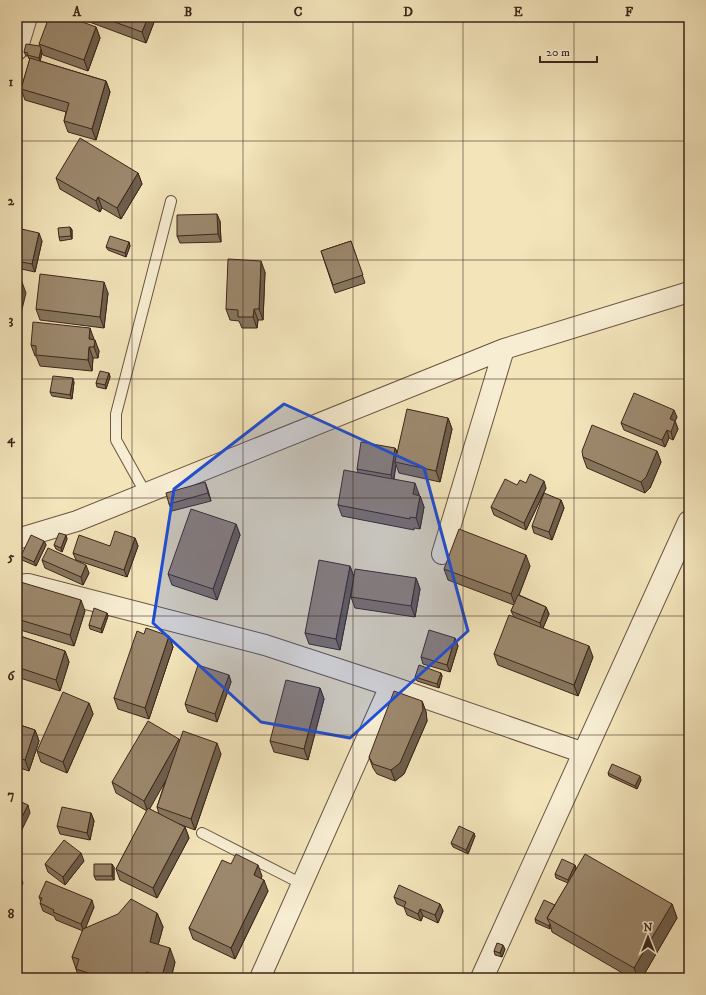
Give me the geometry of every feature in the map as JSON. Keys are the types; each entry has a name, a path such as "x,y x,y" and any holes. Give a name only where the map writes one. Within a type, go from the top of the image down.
{"street":[{"path":"17,50 28,17"},
{"path":"17,539 78,522 504,349 689,292"},
{"path":"442,554 504,349"},
{"path":"482,978 689,522"},
{"path":"17,585 28,584 265,646 390,686 584,753"},
{"path":"260,978 390,686"}],"lane":[{"path":"146,494 116,440 116,414 171,201"},
{"path":"202,833 302,884"}],"highlighted area":[{"path":"284,404 424,468 468,631 350,738 261,722 153,623 174,489"}],"building":[{"path":"49,17 69,17 96,27 84,60 39,44"},
{"path":"101,17 148,17 142,32"},
{"path":"26,44 40,46 41,49 39,58 27,55 28,53 24,52"},
{"path":"30,58 106,81 92,129 64,121 69,103 21,89"},
{"path":"80,138 138,173 117,208 98,197 96,201 56,178"},
{"path":"18,150 18,169 17,169"},
{"path":"217,214 218,234 177,236 177,215"},
{"path":"70,227 71,236 59,237 58,228"},
{"path":"17,228 39,233 32,264 17,261"},
{"path":"110,236 129,242 125,253 106,247"},
{"path":"351,241 363,275 333,285 321,251"},
{"path":"228,259 261,261 259,309 254,309 253,317 238,317 238,310 226,309"},
{"path":"40,274 104,282 100,317 36,309"},
{"path":"17,281 22,282 17,303"},
{"path":"33,322 90,328 89,339 95,340 94,347 89,347 88,360 36,355 36,346 31,345"},
{"path":"689,330 689,337 686,336"},
{"path":"100,371 109,373 105,385 96,383"},
{"path":"53,376 73,378 70,395 50,392"},
{"path":"634,393 674,410 670,419 675,421 671,432 667,430 662,440 621,423"},
{"path":"407,409 448,418 436,471 395,462"},
{"path":"592,425 657,451 646,477 641,482 583,457 582,451"},
{"path":"361,442 395,448 391,475 357,469"},
{"path":"344,470 415,483 413,494 420,496 416,518 410,517 410,519 338,505"},
{"path":"530,474 544,481 524,523 491,507 505,479 517,485 520,480 526,483"},
{"path":"205,482 208,493 169,504 166,493"},
{"path":"544,493 561,500 549,532 532,526"},
{"path":"191,509 236,524 213,589 168,574"},
{"path":"459,529 526,555 511,594 444,569"},
{"path":"115,531 135,538 124,570 73,553 79,535 110,546"},
{"path":"59,533 66,535 61,548 54,545"},
{"path":"31,535 44,541 34,562 21,556"},
{"path":"48,548 86,565 81,577 42,560"},
{"path":"319,560 350,566 336,639 305,633"},
{"path":"355,569 416,578 411,606 351,597"},
{"path":"689,578 689,586 686,584"},
{"path":"17,581 81,600 70,635 17,619"},
{"path":"518,595 546,607 540,623 511,611"},
{"path":"94,608 107,613 101,629 89,625"},
{"path":"509,615 589,646 574,685 494,654"},
{"path":"146,628 169,636 145,708 114,698 137,631 144,634"},
{"path":"429,630 455,638 447,665 421,657"},
{"path":"17,635 65,651 56,680 17,667"},
{"path":"198,665 229,675 215,714 185,704"},
{"path":"419,665 441,673 437,684 415,677"},
{"path":"286,680 320,688 304,749 270,741"},
{"path":"394,691 422,701 423,710 400,763 391,770 373,764 369,757"},
{"path":"63,692 89,703 63,762 37,751"},
{"path":"148,721 179,739 144,801 112,782"},
{"path":"17,724 35,730 25,760 17,757"},
{"path":"183,731 217,743 191,819 157,807"},
{"path":"612,764 640,776 635,786 608,773"},
{"path":"17,800 28,805 17,827"},
{"path":"62,807 91,813 87,833 57,826"},
{"path":"148,808 185,827 153,888 116,869"},
{"path":"459,826 474,833 466,850 451,843"},
{"path":"64,840 81,853 63,877 45,864"},
{"path":"236,854 258,865 254,875 264,880 231,948 189,928 222,860 231,864"},
{"path":"585,854 672,904 634,968 547,918"},
{"path":"562,859 575,865 568,880 555,874"},
{"path":"94,864 112,864 112,876 94,876"},
{"path":"689,868 689,881 684,878"},
{"path":"17,874 20,875 17,882"},
{"path":"46,881 92,900 81,924 53,912 54,910 40,903 42,898 39,897"},
{"path":"399,885 440,904 435,915 420,909 418,914 404,907 406,902 394,897"},
{"path":"131,899 157,913 150,942 170,948 162,976 146,972 145,978 90,978 92,974 76,969 79,959 72,957 83,929 118,914"},
{"path":"544,900 555,905 547,918 550,924 549,926 535,919"},
{"path":"497,943 503,945 500,953 494,951"}]}
